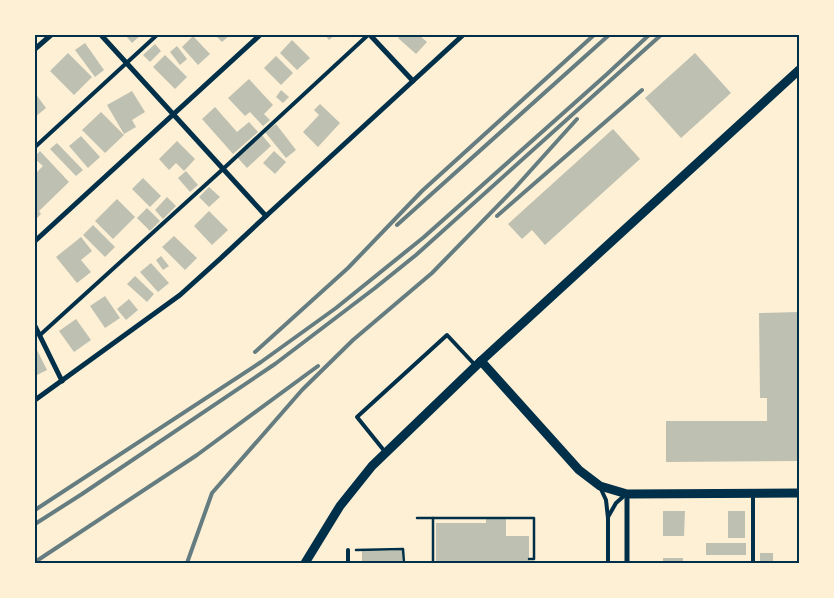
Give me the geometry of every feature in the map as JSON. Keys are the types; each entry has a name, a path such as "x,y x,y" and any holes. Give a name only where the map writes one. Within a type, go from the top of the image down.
{"street":[{"path":"35,50 51,35"},
{"path":"100,35 266,216"},
{"path":"35,241 260,35"},
{"path":"369,35 413,82"},
{"path":"35,400 180,294 463,35"},
{"path":"305,563 340,506 372,466 386,452 478,363 799,70"},
{"path":"35,326 62,381"},
{"path":"478,363 579,470 600,486 627,494 799,493"},
{"path":"626,563 627,494"}],"lane":[{"path":"35,147 157,35"},
{"path":"40,335 369,35"},
{"path":"386,452 357,417 447,335 478,363"},
{"path":"600,486 606,500 608,518 608,563"},
{"path":"752,493 752,563"},
{"path":"608,518 616,503 627,494"},
{"path":"348,550 348,563"}],"path":[{"path":"417,518 534,518 534,559 529,559"},
{"path":"433,518 433,563"},
{"path":"529,541 534,541"},
{"path":"348,550 404,549 404,563"}],"building":[{"path":"125,35 141,35 132,43"},
{"path":"215,35 230,35 222,42"},
{"path":"325,35 335,35 329,40"},
{"path":"401,35 419,35 427,42 416,54 398,38"},
{"path":"193,36 210,54 198,65 182,47"},
{"path":"292,40 310,58 297,70 280,53"},
{"path":"85,43 104,70 95,77 75,50"},
{"path":"155,44 161,51 150,62 143,55"},
{"path":"177,46 187,59 180,65 170,52"},
{"path":"68,53 92,77 74,95 50,71"},
{"path":"695,53 731,93 681,138 645,98"},
{"path":"165,55 187,77 175,89 153,67"},
{"path":"276,56 293,73 281,85 264,68"},
{"path":"249,79 273,105 264,114 270,120 263,126 250,112 245,116 228,98"},
{"path":"281,90 289,97 283,103 276,97"},
{"path":"132,91 145,112 132,120 136,127 124,134 107,105"},
{"path":"35,93 46,108 35,117"},
{"path":"320,104 340,123 318,147 303,132 319,115 314,110"},
{"path":"215,107 237,132 249,122 258,132 233,154 202,119"},
{"path":"101,112 124,135 105,153 82,130"},
{"path":"276,124 296,150 286,158 265,132"},
{"path":"613,129 640,159 545,245 532,230 522,239 508,224"},
{"path":"262,135 271,146 247,168 237,157"},
{"path":"81,136 100,157 88,168 69,146"},
{"path":"177,141 195,159 184,171 176,163 169,170 159,159"},
{"path":"57,143 83,170 76,176 50,149"},
{"path":"40,151 69,182 39,211 41,214 35,220 35,174 43,166 35,159 35,156"},
{"path":"274,151 286,162 275,174 263,163"},
{"path":"186,171 198,185 190,192 178,178"},
{"path":"143,178 161,196 150,207 132,189"},
{"path":"209,187 220,197 209,207 199,197"},
{"path":"167,197 176,206 163,219 155,210"},
{"path":"117,199 135,217 113,239 95,221"},
{"path":"147,208 160,221 150,231 137,218"},
{"path":"209,211 228,230 212,245 194,226"},
{"path":"93,225 115,247 105,257 83,235"},
{"path":"174,236 197,258 185,270 162,247"},
{"path":"81,237 92,251 81,260 91,272 77,283 56,257"},
{"path":"161,256 169,266 163,270 156,260"},
{"path":"151,263 169,283 158,292 140,272"},
{"path":"135,276 154,294 147,302 127,284"},
{"path":"105,296 120,318 105,328 90,306"},
{"path":"129,299 138,310 126,320 117,309"},
{"path":"799,312 799,461 666,462 666,421 767,421 767,398 760,398 759,313"},
{"path":"76,319 91,340 74,352 59,331"},
{"path":"35,346 47,370 35,376"},
{"path":"663,511 685,511 684,536 663,536"},
{"path":"728,511 745,511 745,538 728,538"},
{"path":"486,519 506,519 506,536 529,536 529,563 436,563 436,523 486,523"},
{"path":"706,543 746,543 746,555 706,555"},
{"path":"362,551 402,551 402,563 362,563"},
{"path":"760,553 773,553 773,563 760,563"},
{"path":"663,558 683,558 683,563 663,563"}],"railway":[{"path":"255,352 348,268 422,191 594,35"},
{"path":"397,225 609,35"},
{"path":"35,510 261,362 336,308 424,237 649,35"},
{"path":"35,524 275,364 375,288 416,255 661,35"},
{"path":"497,216 642,90"},
{"path":"187,563 212,493 302,390 353,340 432,273 514,189 577,119"},
{"path":"35,562 197,455 318,366"}]}
